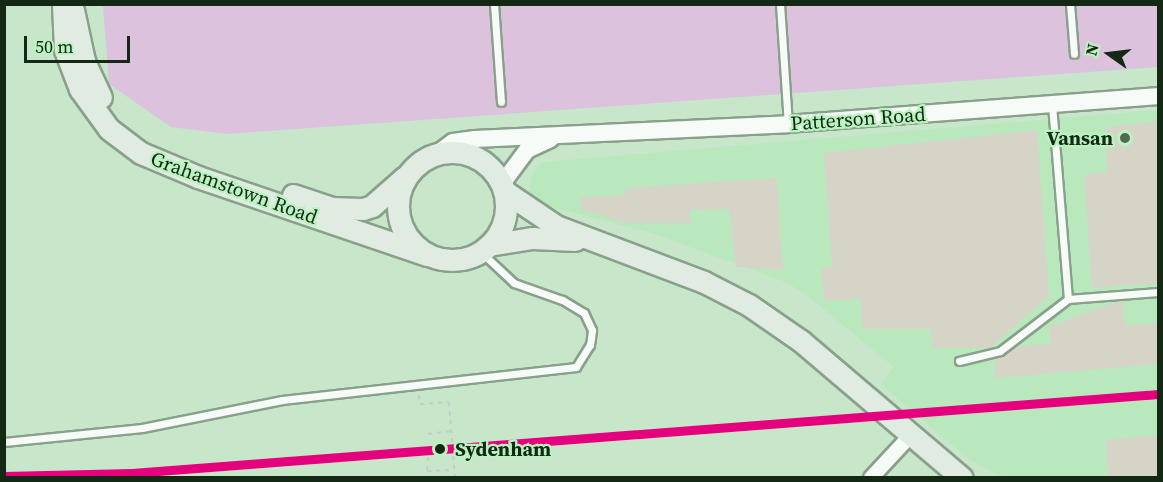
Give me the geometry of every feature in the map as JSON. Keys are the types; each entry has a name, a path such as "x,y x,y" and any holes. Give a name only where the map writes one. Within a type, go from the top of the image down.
{"main road":[{"name":"Grahamstown Road","path":"63,4 65,50 80,89 109,129 141,153 198,177 445,260 464,259 485,248 532,238 593,242"},
{"name":"Grahamstown Road","path":"72,4 93,84 126,125 158,146 347,210 372,206 419,163 437,154 468,154 482,161 502,188 533,214 593,242 704,282 749,305 844,376 962,477"},
{"path":"405,177 398,200 400,224 412,244 427,255"},
{"path":"485,248 500,230 505,211 502,188"}],"street":[{"name":"Patterson Road","path":"437,154 460,140 788,124 1158,96"},
{"name":"Patterson Road","path":"502,188 528,150 557,137"},
{"path":"871,477 908,433"}],"lane":[{"path":"495,4 501,102"},
{"path":"780,4 788,124"},
{"path":"1070,4 1074,54"},
{"path":"1052,104 1068,299"},
{"path":"4,442 142,428 282,400 576,367 590,345 592,330 584,313 562,300 514,283 485,248"},
{"path":"959,361 1000,351 1068,299 1158,292"}],"path":[{"path":"420,404 449,402 455,477"},
{"path":"428,434 452,431"},
{"path":"428,457 427,471 454,470"}],"shaded area":[{"path":"103,5 1158,5 1158,67 227,134 171,127 109,84"},
{"path":"1158,110 1158,477 1003,477 970,460 881,385 894,367 804,293 785,282 652,233 535,203 529,191 534,170 544,162"}],"building":[{"path":"1158,121 1158,283 1092,288 1084,175 1107,172 1106,127"},
{"path":"1037,130 1049,296 990,348 932,348 931,329 862,329 861,299 824,301 821,268 832,267 824,153"},
{"path":"777,178 783,270 736,267 729,209 690,210 691,223 626,223 582,210 580,197 625,195 625,188"},
{"path":"1122,300 1125,325 1158,323 1158,364 995,378 995,358 1015,347 1051,343 1049,326"},
{"path":"1158,435 1158,477 1108,477 1106,440"}],"transit line":[{"path":"4,476 132,473 1158,394"}],"place":[{"name":"Vansan","path":"1125,138"},
{"name":"Sydenham","path":"440,449"}]}
